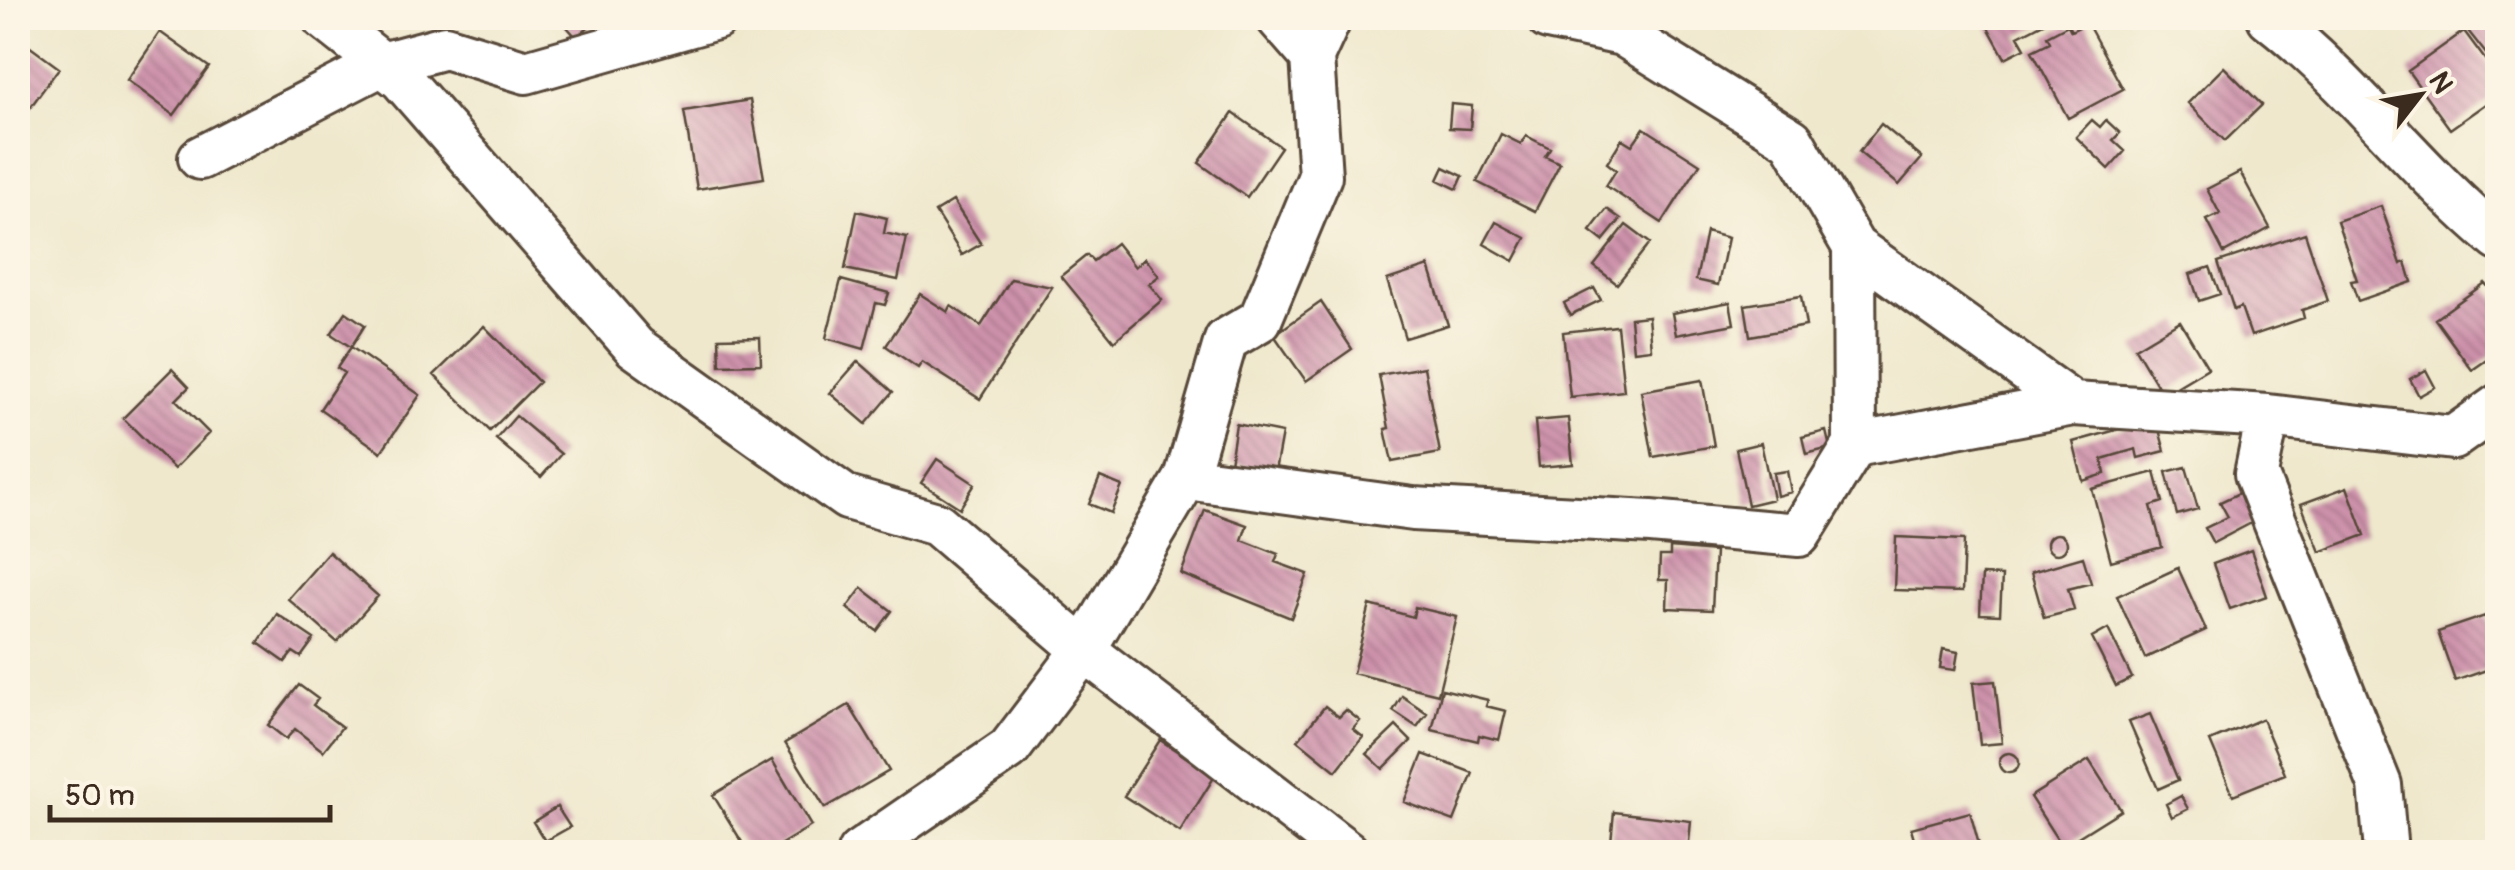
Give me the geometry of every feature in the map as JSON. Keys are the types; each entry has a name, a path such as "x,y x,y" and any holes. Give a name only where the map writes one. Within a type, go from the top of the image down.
{"street":[{"path":"324,18 400,79 635,347 846,498 937,524 1084,650 1347,852"},
{"path":"200,158 382,64 445,46 526,72 716,18"},
{"path":"1278,18 1312,58"},
{"path":"859,852 1009,748 1084,650 1186,478 1226,340 1260,320 1320,176 1312,58 1330,18"},
{"path":"1548,18 1622,34 1792,140 1854,246 2073,404"},
{"path":"2269,18 2309,49 2462,209 2498,240"},
{"path":"1186,478 1413,509 1799,534 1855,444 1854,246"},
{"path":"1855,444 2073,404 2268,416 2453,438 2498,406"},
{"path":"2268,416 2256,474 2380,785 2386,852"}],"building":[{"path":"559,18 599,18 576,37"},
{"path":"1983,18 2042,18 2045,22 2018,36 2025,48 2005,58"},
{"path":"2458,18 2491,18 2498,26 2498,69"},
{"path":"2087,23 2123,89 2068,118 2032,51 2050,42 2047,36 2068,25 2071,31"},
{"path":"2464,31 2498,77 2498,95 2450,129 2408,71"},
{"path":"160,32 209,67 174,115 127,80"},
{"path":"18,38 59,68 21,120 18,117"},
{"path":"2224,67 2262,105 2225,141 2188,103"},
{"path":"750,100 764,178 697,189 684,111"},
{"path":"1451,104 1472,106 1470,129 1449,128"},
{"path":"1233,113 1281,147 1247,197 1199,163"},
{"path":"2092,120 2100,127 2106,120 2120,133 2113,140 2125,151 2109,169 2076,137"},
{"path":"1881,124 1922,158 1899,185 1859,152"},
{"path":"1644,128 1700,164 1662,223 1606,186 1616,170 1607,163 1622,139 1632,145"},
{"path":"1501,134 1521,144 1526,136 1550,148 1545,156 1560,163 1535,211 1477,182"},
{"path":"1444,167 1463,176 1457,189 1438,180"},
{"path":"2240,172 2270,228 2224,253 2207,220 2220,214 2207,189"},
{"path":"953,201 981,244 962,255 935,212"},
{"path":"2381,206 2401,264 2406,262 2412,282 2358,301 2351,281 2357,280 2337,221"},
{"path":"1607,209 1621,219 1603,241 1590,231"},
{"path":"857,211 887,218 884,233 907,238 898,280 845,269"},
{"path":"1496,222 1526,238 1514,261 1484,244"},
{"path":"1626,225 1650,243 1617,284 1594,266"},
{"path":"1706,232 1728,238 1718,285 1696,280"},
{"path":"2305,233 2328,301 2302,310 2304,318 2251,336 2241,307 2234,310 2218,262"},
{"path":"1116,243 1135,267 1145,258 1159,276 1149,284 1162,300 1114,341 1061,276 1087,255 1093,261"},
{"path":"1429,266 1448,325 1405,338 1387,280"},
{"path":"2210,267 2220,294 2199,301 2190,274"},
{"path":"1011,279 1052,287 980,399 922,362 918,368 886,346 920,294 948,312 951,306 981,326"},
{"path":"841,280 889,293 885,305 876,303 864,349 826,338"},
{"path":"2485,283 2498,300 2498,352 2472,370 2435,319"},
{"path":"1594,288 1601,300 1570,315 1564,303"},
{"path":"1801,296 1806,326 1750,336 1745,305"},
{"path":"1321,302 1352,349 1306,381 1274,335"},
{"path":"1730,302 1734,324 1676,335 1672,313"},
{"path":"346,312 365,325 351,347 331,334"},
{"path":"1648,316 1651,349 1633,351 1630,318"},
{"path":"2180,321 2208,368 2163,395 2135,348"},
{"path":"484,326 539,382 490,431 434,375"},
{"path":"1617,326 1624,391 1570,397 1563,332"},
{"path":"760,337 761,364 720,365 719,338"},
{"path":"351,347 420,395 381,452 320,409 344,373 337,368"},
{"path":"858,361 893,392 866,424 830,393"},
{"path":"1424,367 1440,453 1392,462 1379,375"},
{"path":"172,369 189,387 176,400 209,433 174,469 123,418"},
{"path":"2426,370 2435,387 2419,396 2410,379"},
{"path":"1702,380 1714,446 1653,457 1641,391"},
{"path":"516,416 561,454 541,477 496,439"},
{"path":"1568,418 1573,464 1539,467 1535,421"},
{"path":"2156,419 2165,451 2138,458 2136,449 2102,459 2105,474 2083,481 2073,442"},
{"path":"1236,424 1282,433 1275,471 1230,463"},
{"path":"1826,431 1830,448 1806,454 1802,437"},
{"path":"1761,443 1773,499 1748,505 1736,449"},
{"path":"937,459 975,484 960,508 921,483"},
{"path":"2186,467 2198,509 2177,515 2166,472"},
{"path":"1787,471 1791,492 1777,496 1773,473"},
{"path":"2155,472 2163,502 2151,506 2162,547 2111,561 2092,489"},
{"path":"1100,477 1122,486 1111,513 1089,504"},
{"path":"2347,487 2365,535 2320,552 2301,504"},
{"path":"2243,491 2257,520 2213,543 2205,528 2228,517 2220,502"},
{"path":"1205,510 1247,525 1242,540 1278,554 1275,562 1308,574 1291,618 1181,574"},
{"path":"2057,534 2067,544 2057,554 2047,544"},
{"path":"1896,537 1964,540 1962,592 1894,590"},
{"path":"1670,548 1715,552 1712,610 1667,608 1668,580 1659,580 1660,556 1670,556"},
{"path":"2251,550 2267,596 2229,609 2213,564"},
{"path":"329,552 378,596 337,642 288,599"},
{"path":"2083,557 2091,583 2068,589 2074,610 2044,618 2031,572"},
{"path":"2178,568 2206,630 2145,658 2117,596"},
{"path":"1982,575 2002,576 2000,615 1980,614"},
{"path":"862,588 892,611 877,631 847,608"},
{"path":"1370,605 1413,617 1415,607 1457,617 1438,694 1353,673"},
{"path":"277,614 314,639 301,657 293,652 285,662 258,643"},
{"path":"2485,616 2498,652 2498,666 2455,681 2438,632"},
{"path":"2108,629 2132,678 2116,686 2092,638"},
{"path":"1943,649 1958,652 1955,670 1940,668"},
{"path":"1995,681 2002,743 1980,745 1973,683"},
{"path":"299,685 318,699 313,705 342,727 323,751 295,729 286,739 268,725"},
{"path":"1442,689 1488,700 1486,706 1506,711 1499,740 1479,735 1478,741 1432,730"},
{"path":"1402,696 1427,713 1417,727 1393,711"},
{"path":"849,705 889,771 825,808 785,743"},
{"path":"1325,706 1339,717 1346,710 1360,721 1353,729 1363,737 1336,771 1298,740"},
{"path":"2150,714 2178,780 2158,789 2129,722"},
{"path":"2262,719 2285,774 2233,795 2210,741"},
{"path":"1396,726 1411,741 1383,769 1367,754"},
{"path":"1160,740 1215,776 1180,832 1124,796"},
{"path":"2009,753 2019,763 2009,773 1999,763"},
{"path":"1423,754 1473,773 1454,821 1404,802"},
{"path":"772,760 811,826 768,852 748,852 713,795"},
{"path":"2089,760 2121,810 2062,847 2030,797"},
{"path":"2181,796 2188,809 2172,817 2166,804"},
{"path":"557,807 570,827 545,841 533,822"},
{"path":"1614,812 1691,821 1688,852 1610,852"},
{"path":"1970,812 1981,852 1918,852 1911,828"}]}
